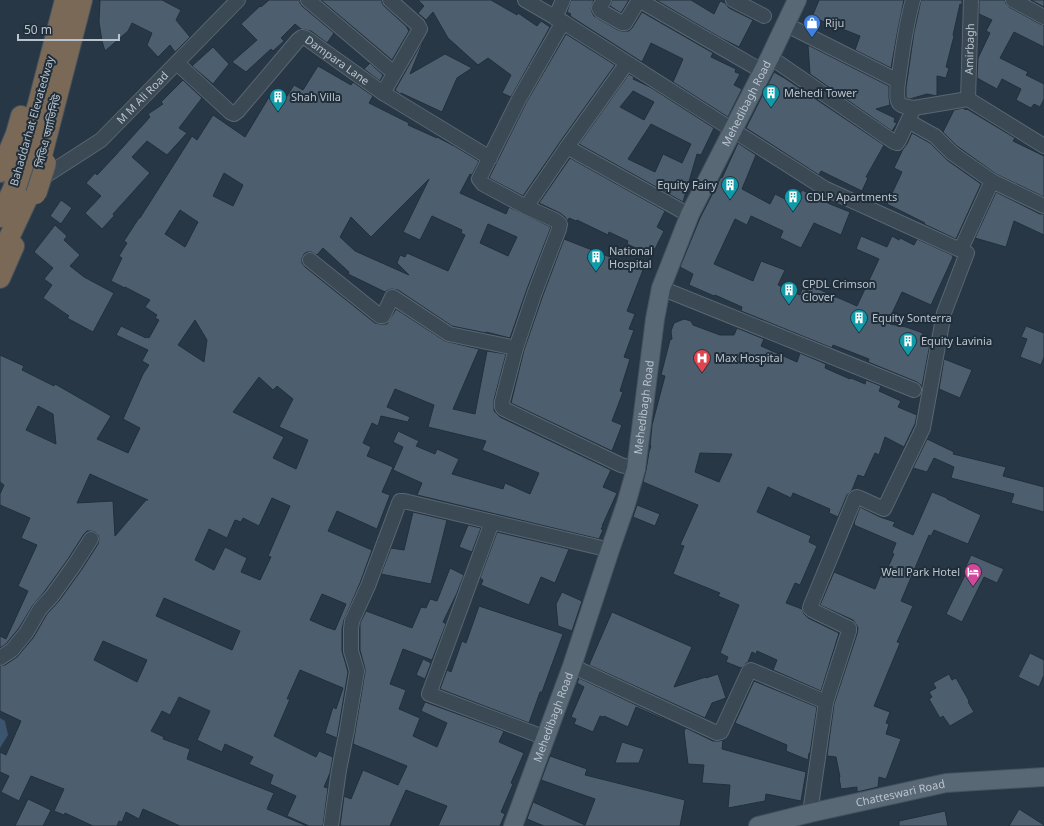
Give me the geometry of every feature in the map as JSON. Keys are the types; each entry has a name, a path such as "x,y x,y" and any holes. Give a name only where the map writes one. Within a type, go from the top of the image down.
{"highway":[{"path":"0,172 16,134 56,0"},
{"name":"Bahaddarhat Elevatedway","path":"0,217 13,190 38,104 65,0"},
{"name":"Bahaddarhat Elevatedway","path":"0,242 20,200 48,105 75,0"},
{"name":"সিডিএ অ্যাভিনিউ","path":"0,257 36,188 82,0"},
{"path":"0,278 46,163 60,116 90,0"}],"main road":[{"name":"Mehedibagh Road","path":"513,826 572,666 626,504 636,469 655,319 661,288 690,214 797,0"},
{"name":"Chatteswari Road","path":"758,826 946,783 1044,777"}],"street":[{"name":"M M Ali Road","path":"36,188 101,140 238,0"},
{"path":"308,0 394,73"},
{"path":"390,0 418,25 420,29 383,93 490,158"},
{"path":"525,0 824,188 961,249 967,254 944,313 923,428 884,509 860,498 855,498 810,608 849,628 826,702 810,813"},
{"path":"563,0 559,20 479,179 483,184 526,207 555,220 560,224 534,292 516,348 502,407 621,465 636,469"},
{"path":"604,0 599,8 601,11 622,23 625,23 639,0 766,64 894,142 897,143 899,140 914,108"},
{"path":"733,0 764,16"},
{"path":"913,0 907,22 898,81 898,102 905,107 914,108 968,99 1044,146"},
{"name":"Amirbagh","path":"968,99 971,0"},
{"path":"1013,0 1044,16"},
{"path":"786,24 898,81"},
{"name":"Dampara Lane","path":"177,63 234,114 302,37 306,38 383,93"},
{"path":"526,207 627,63"},
{"path":"908,121 935,136 952,153 992,181 1044,206"},
{"path":"567,147 690,214"},
{"path":"961,249 992,181"},
{"path":"310,260 380,316 383,316 392,298 394,297 449,334 516,348"},
{"path":"661,288 914,390"},
{"path":"330,826 357,671 351,651 352,621 368,586 400,501 610,550"},
{"path":"492,522 429,694 546,738"},
{"path":"0,658 12,650 26,633 40,609 52,596 91,539"},
{"path":"572,666 717,733 721,732 749,671 751,670 826,702"}],"water":[{"path":"0,718 5,721 8,735 0,748"}],"building":[{"path":"100,0 162,0 181,10 176,20 190,37 175,52 170,45 158,57 147,45 152,33 132,23 128,31 105,51 99,22"},
{"path":"269,0 300,0 302,6 334,33 327,43 311,31 301,29 295,24 281,38 284,41 273,51 271,49 246,72 232,62 257,40 241,24 260,6 261,7"},
{"path":"321,0 382,0 384,6 406,26 409,31 392,60"},
{"path":"418,0 491,0 517,15 518,13 537,26 541,21 550,27 511,97 502,93 511,75 488,58 478,65 448,38 433,12 426,20 418,13 424,6"},
{"path":"571,0 594,0 591,8 594,16 622,31 629,31 642,12 713,53 711,57 736,69 735,72 740,74 734,85 742,89 728,117 673,82 683,59 651,43 642,62 570,16 571,14 567,12"},
{"path":"612,0 629,0 621,13 610,6"},
{"path":"656,0 691,0 714,14 720,1 725,3 729,8 753,20 739,47"},
{"path":"819,0 904,0 891,68 855,50 860,36 812,17"},
{"path":"921,0 962,0 962,5 960,4 953,35 946,67 949,68 946,78 937,76 937,96 927,94 910,99 906,98 906,88 914,32"},
{"path":"979,0 1005,0 1009,7 1044,25 1044,47 1014,32 1000,58 1028,72 1026,75 1044,84 1044,99 1040,107 1034,104 1031,108 1016,100 1021,89 1002,79 997,89 977,78 978,58 990,33 986,31 992,20 979,14"},
{"path":"1031,0 1044,0 1044,7"},
{"path":"566,34 615,65 523,196 489,178 526,103"},
{"path":"422,42 410,74 445,54 472,68 457,78 442,112 401,93 400,94 395,90"},
{"path":"808,45 889,86 890,105 876,109 895,118 894,122 897,123 892,131 810,74"},
{"path":"213,47 229,64 213,84 192,66"},
{"path":"370,63 383,75 380,81 364,69"},
{"path":"318,66 351,85 353,82 373,96 369,103 409,123 408,125 456,147 479,161 460,193 506,214 509,207 551,227 510,338 452,326 398,290 392,289 385,292 348,274 349,272 323,248 317,255 311,252 304,254 302,263 375,323 387,324 396,309 445,341 479,349 453,409 475,414 487,351 506,354 494,400 494,411 500,417 611,470 603,487 617,493 602,526 601,529 603,530 599,539 417,495 422,483 393,470 403,447 393,442 398,431 419,441 416,446 435,454 437,449 459,459 452,474 503,489 505,483 530,494 539,473 482,450 486,441 428,427 434,405 395,389 387,407 410,417 408,422 381,416 378,426 372,423 363,443 371,447 367,456 393,467 382,492 390,495 377,529 337,511 328,531 372,550 344,620 342,629 342,651 348,672 337,738 325,733 333,707 336,709 343,688 300,670 287,699 290,699 274,736 316,757 319,751 333,757 330,773 324,787 328,788 323,826 309,826 287,816 296,796 270,784 273,775 249,764 253,757 225,744 222,752 197,740 210,711 179,697 170,715 162,711 151,731 164,737 163,739 190,749 187,759 274,793 267,809 307,826 180,826 143,809 139,819 126,812 122,822 119,821 117,826 93,826 65,813 64,815 54,811 64,789 31,776 19,801 1,792 9,776 0,772 0,752 6,755 21,721 0,711 0,666 5,665 17,657 33,638 47,614 59,601 82,569 98,544 99,539 95,532 87,531 84,534 68,559 33,605 19,628 6,644 0,648 0,636 6,639 28,591 18,586 37,545 21,538 30,518 0,505 0,494 4,485 0,482 0,355 24,366 22,370 54,386 55,384 111,416 97,439 128,453 140,428 123,419 143,374 149,365 142,361 148,350 116,335 121,326 149,338 159,320 155,318 157,315 145,307 150,300 111,281 122,258 119,256 127,243 124,241 192,136 197,140 213,115 245,137 269,97 282,104 294,85 303,90","holes":["224,173 243,185 233,206 213,196","429,179 403,232 420,240 432,216 462,230 461,233 465,235 448,271 407,253 405,257 400,255 397,263 409,275 355,251 340,237 351,217 371,237","180,210 198,222 185,247 165,234","488,224 517,237 508,256 480,243","195,320 207,340 204,362 178,345","259,377 273,390 277,386 293,399 279,427 308,440 296,469 273,458 284,437 233,412","38,406 53,414 56,444 26,430","90,474 148,500 146,500 115,536 113,501 77,503","272,498 290,506 268,556 271,557 260,580 241,572 247,558 225,547 214,570 195,560 209,529 227,538 235,520 241,522 243,518 259,526","322,594 346,604 335,630 310,620","164,598 240,631 232,650 156,616","103,641 147,660 137,682 94,660"]},
{"path":"774,72 884,145 866,177 868,178 862,191 821,171 819,175 746,128"},
{"path":"629,74 634,77 633,79 650,87 714,128 701,155 697,154 683,202 579,144","holes":["633,91 654,102 644,120 620,107","651,124 691,144 682,163 663,154 655,172 628,159"]},
{"path":"183,80 202,98 179,128 187,133 167,155 147,141 132,157 150,173 113,214 114,216 102,229 85,213 101,196 86,183 95,173 97,175 150,117 148,114 163,104 161,102"},
{"path":"963,108 1015,138 1013,141 1044,156 1044,197 996,174 957,146 943,132 954,110"},
{"path":"912,133 930,143 947,160 981,184 956,239 887,204 902,172 894,168"},
{"path":"738,143 756,155 742,189 770,204 775,194 795,204 802,190 850,212 841,235 814,223 801,248 780,238 783,231 751,216 747,225 735,219 714,264 753,281 761,261 785,270 778,285 800,295 802,289 808,291 809,285 857,306 879,259 856,249 861,236 887,247 892,236 914,245 917,239 952,255 953,257 931,305 902,292 889,320 891,320 890,324 906,327 923,333 920,340 930,344 922,386 917,382 868,362 869,359 833,345 832,348 741,311 742,307 689,285 693,274 680,267 700,218 721,177 722,178"},
{"path":"570,158 665,211 657,227 664,231 655,249 652,248 649,254 627,244 628,241 609,232 608,235 577,220 576,221 569,218 568,221 560,213 539,203"},
{"path":"996,192 1040,214 1044,214 1044,235 1014,221 1006,247 975,238"},
{"path":"61,200 72,208 61,224 50,216"},
{"path":"55,225 67,236 64,240 80,255 70,266 84,277 114,293 93,332 67,318 69,316 43,298 52,285 44,279 53,268 34,252"},
{"path":"564,239 643,270 627,311 635,314 629,329 634,330 624,357 630,359 620,391 623,392 612,421 622,425 612,451 511,403 524,350"},
{"path":"684,319 691,321 693,325 720,335 734,335 737,328 764,339 761,346 797,362 800,353 826,364 825,368 850,379 851,378 865,384 866,380 881,386 879,391 901,401 898,407 917,415 915,424 904,447 885,437 879,455 875,453 864,477 858,475 852,490 847,495 838,517 829,513 830,509 793,493 791,498 768,487 757,512 811,536 809,542 817,546 800,585 795,583 786,603 802,609 808,618 839,633 821,691 773,670 777,660 757,651 756,654 752,652 748,662 741,668 726,662 728,657 720,653 739,605 718,596 720,593 673,574 684,546 680,545 698,505 643,482 651,446 652,425 665,376 661,375 670,340 672,339 671,331 674,323","holes":["700,453 732,454 719,482 695,472"]},
{"path":"1026,326 1044,333 1044,357 1041,365 1020,357 1027,339 1021,337"},
{"path":"944,359 972,370 960,398 939,389"},
{"path":"927,439 954,452 953,454 1006,467 1003,476 1044,487 1044,512 1011,503 1014,494 951,478 954,467 934,458 927,472 913,468"},
{"path":"932,492 981,515 968,544 934,530 931,536 929,535 901,601 913,606 897,642 900,643 874,706 890,712 886,723 889,724 886,734 901,739 886,779 879,777 878,787 857,792 857,787 841,789 836,757 827,756 834,704 858,628 853,620 820,605 834,572 875,589 881,574 884,576 894,554 892,553 896,543 854,525 860,507 880,517 895,522 893,526 913,535"},
{"path":"637,505 660,514 655,526 633,517"},
{"path":"413,512 447,520 431,584 381,574 391,548 404,550"},
{"path":"468,525 481,528 472,552 459,547"},
{"path":"497,532 569,549 555,583 541,577 529,605 481,585 483,580 480,578"},
{"path":"971,555 1004,569 997,583 984,577 962,622 946,614 969,567 966,566"},
{"path":"450,568 464,575 443,622 446,624 432,660 403,649 390,684 406,690 399,709 420,718 413,736 437,747 447,723 421,711 425,702 504,731 499,742 524,753 511,783 513,784 501,812 505,814 500,826 438,826 447,806 406,790 390,826 340,826 344,796 351,799 363,770 398,785 407,766 353,744 365,672 360,650 360,623 366,611 412,628 421,607 426,608 430,599 437,601"},
{"path":"562,592 582,601 572,631 558,626 556,604"},
{"path":"479,606 563,634 529,723 440,689 447,670 451,672 462,641 466,643"},
{"path":"612,612 692,647 674,687 718,674 726,698 712,703 705,718 589,665"},
{"path":"1030,653 1044,660 1044,675 1039,687 1018,677"},
{"path":"423,659 431,663 425,679 416,675"},
{"path":"949,674 952,680 956,678 974,712 950,726 943,716 940,718 929,699 932,697 929,692 936,688 933,683"},
{"path":"579,678 664,718 663,719 636,707 628,727 604,716 600,716 593,732 574,724 576,719 571,717 584,687 577,683"},
{"path":"754,681 817,707 808,760 786,751 787,745 735,723"},
{"path":"686,728 713,741 723,740 722,749 806,772 801,801 766,794 765,801 728,808 730,785 702,783 704,765 688,764 684,731"},
{"path":"622,742 644,749 639,763 615,763"},
{"path":"550,756 587,769 585,775 685,800 680,826 544,826 527,819 533,802 585,825 595,799 541,780"},
{"path":"28,799 51,810 43,826 15,826"},
{"path":"1019,809 1044,825 1044,826 1009,826"},
{"path":"945,811 948,826 899,826 899,821"}],"place":[{"name":"Riju","path":"812,38"},
{"name":"Mehedi Tower","path":"771,108"},
{"name":"Shah Villa","path":"278,112"},
{"name":"Equity Fairy","path":"730,200"},
{"name":"CDLP Apartments","path":"793,212"},
{"name":"National Hospital","path":"596,272"},
{"name":"CPDL Crimson Clover","path":"789,305"},
{"name":"Equity Sonterra","path":"859,333"},
{"name":"Equity Lavinia","path":"908,356"},
{"name":"Max Hospital","path":"702,373"},
{"name":"Well Park Hotel","path":"973,587"}]}
